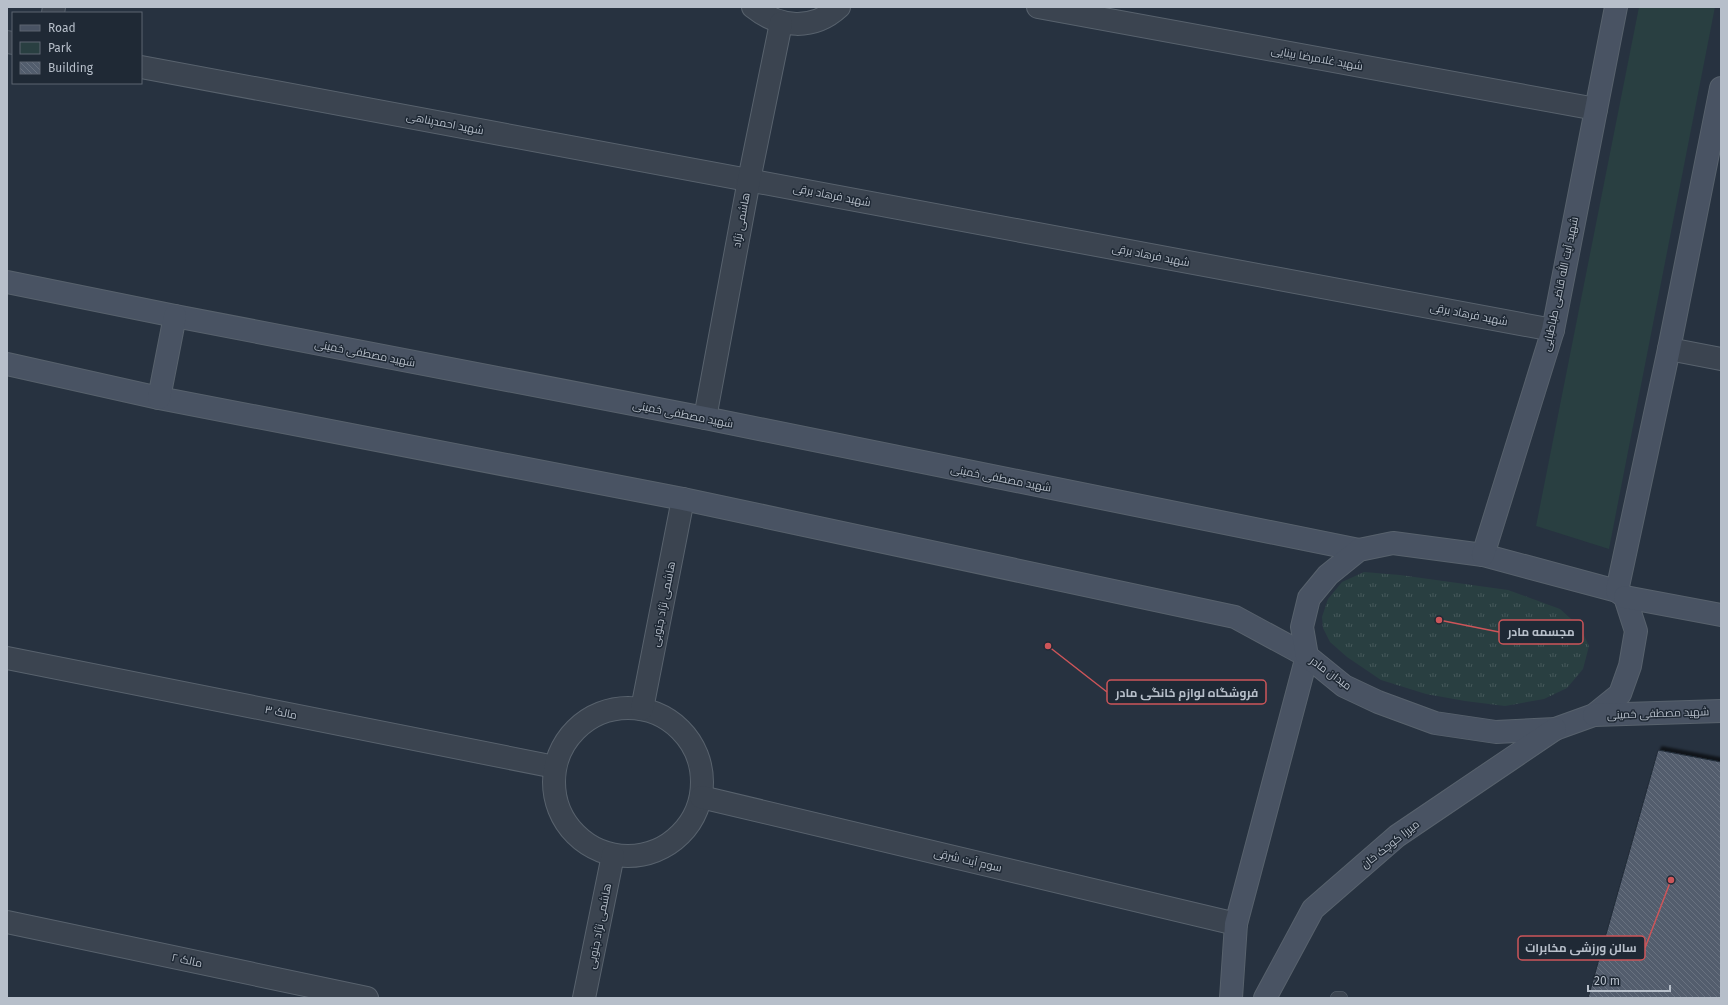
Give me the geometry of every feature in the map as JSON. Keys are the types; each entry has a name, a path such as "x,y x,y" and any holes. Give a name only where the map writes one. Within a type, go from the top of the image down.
{"main road":[{"name":"شهید آیت الله قاضی طباطبایی","path":"1483,554 1553,330 1616,7"},
{"path":"1721,88 1716,137 1669,349 1621,594 1721,615"},
{"name":"شهید مصطفی خمینی","path":"7,282 175,316 705,418 1359,550"},
{"path":"159,398 175,316"},
{"path":"7,364 159,398 683,499 1235,617 1307,656 1236,924 1231,998"},
{"name":"میدان مادر","path":"1393,543 1483,554 1621,594 1636,631 1630,666 1620,694 1594,715 1555,729 1496,732 1434,723 1378,702 1344,686 1307,656 1302,627 1310,598 1328,575 1359,550 1393,543"},
{"name":"شهید مصطفی خمینی","path":"1594,715 1721,711"},
{"name":"میرزا کوچک خان","path":"1266,998 1313,909 1397,836 1555,729"}],"street":[{"path":"753,7 765,16 781,23 803,24 822,19 839,7"},
{"name":"شهید غلامرضا بینایی","path":"1038,7 1596,109"},
{"name":"هاشمی نژاد","path":"705,418 749,180 781,23"},
{"name":"شهید احمدپناهی","path":"142,67 749,180"},
{"name":"شهید فرهاد برقی","path":"749,180 1553,330"},
{"path":"1669,349 1721,359"},
{"name":"هاشمی نژاد جنوبی","path":"642,709 683,499"},
{"name":"مالک ۳","path":"7,658 555,767"},
{"path":"619,708 642,709 664,717 682,732 695,751 701,773 700,796 692,818 678,836 658,850 636,855 613,855 591,846 573,832 560,813 554,790 555,767 563,746 577,727 596,714 619,708"},
{"name":"سوم آیت شرقی","path":"700,796 1236,924"},
{"name":"هاشمی نژاد جنوبی","path":"584,998 613,855"},
{"name":"مالک ۲","path":"7,922 367,998"}],"green space":[{"path":"1639,7 1715,7 1609,549 1536,526"},
{"path":"1364,572 1400,575 1508,590 1560,609 1580,627 1589,646 1583,669 1567,688 1544,699 1505,706 1426,694 1381,680 1347,657 1330,642 1323,628 1322,617 1328,599 1342,582"}],"building":[{"path":"1658,750 1721,762 1721,998 1588,998"}],"place":[{"name":"مجسمه مادر","path":"1439,620"},
{"name":"فروشگاه لوازم خانگی مادر","path":"1048,646"},
{"name":"سالن ورزشی مخابرات","path":"1671,880"}]}
